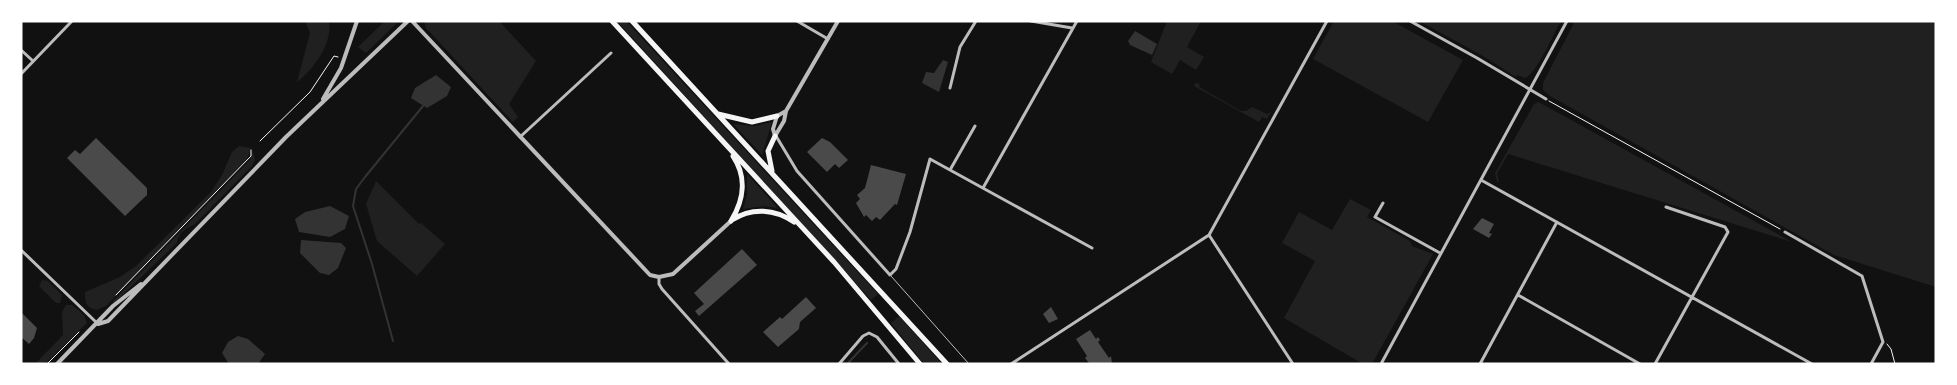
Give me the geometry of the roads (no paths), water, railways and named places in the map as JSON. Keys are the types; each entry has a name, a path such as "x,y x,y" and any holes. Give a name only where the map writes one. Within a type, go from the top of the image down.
{"main road":[{"path":"612,21 804,230 920,364"},
{"path":"632,21 947,364"},
{"path":"718,114 752,122 777,116"},
{"path":"773,174 768,151 775,136"},
{"path":"723,141 738,163 743,182 740,202 731,221"},
{"path":"731,221 748,213 768,211 785,216 804,230"},
{"path":"906,348 914,364"}],"street":[{"path":"21,74 72,21"},
{"path":"316,108 339,71 357,21"},
{"path":"57,364 98,324 108,321 316,108 408,21"},
{"path":"412,21 646,272 659,277 673,274 731,221"},
{"path":"797,21 828,39"},
{"path":"775,136 784,121 786,111 838,21"},
{"path":"950,88 960,47 976,21"},
{"path":"1031,21 1072,28"},
{"path":"983,188 1077,21"},
{"path":"1010,364 1209,235 1327,21"},
{"path":"1410,21 1546,99"},
{"path":"1381,364 1567,21"},
{"path":"21,50 33,61"},
{"path":"520,137 612,53"},
{"path":"786,111 777,116 773,130 796,171 890,275 896,268 910,232 930,159 1092,248"},
{"path":"950,170 975,126"},
{"path":"1481,180 1812,364"},
{"path":"1383,203 1375,217 1440,253"},
{"path":"1655,364 1728,230 1725,227 1666,207"},
{"path":"1480,364 1557,222"},
{"path":"1785,232 1862,276 1883,342 1871,364"},
{"path":"1209,235 1293,364"},
{"path":"21,250 98,324"},
{"path":"659,277 659,284 662,289 729,364"},
{"path":"1518,295 1640,364"},
{"path":"839,364 863,336 869,333 877,338 899,364"}],"lane":[{"path":"890,275 969,364"}],"waterway":[{"path":"393,341 372,264 353,206 356,189 423,106"},
{"path":"847,364 867,343"}]}
